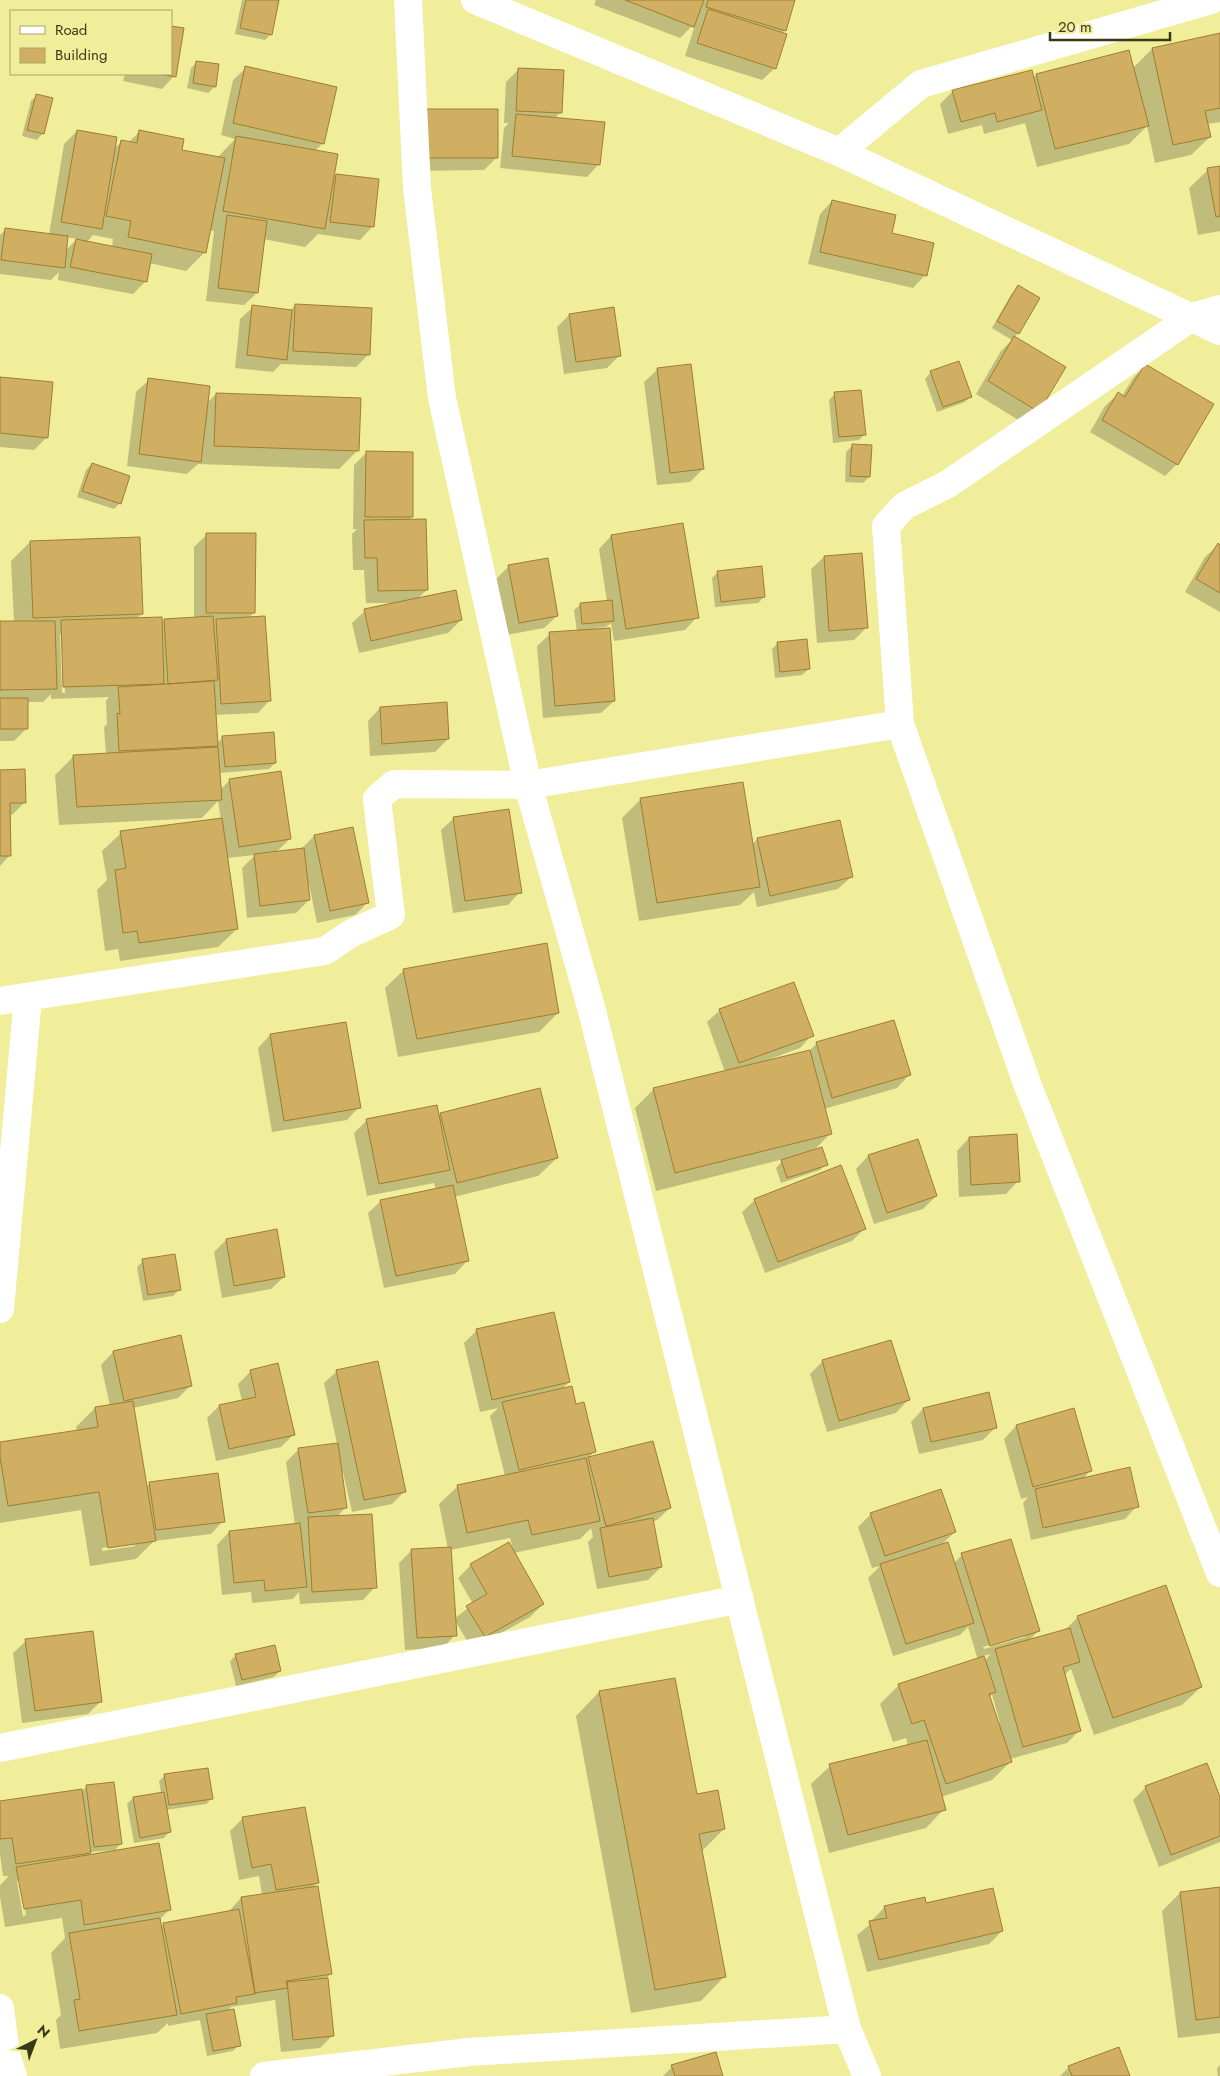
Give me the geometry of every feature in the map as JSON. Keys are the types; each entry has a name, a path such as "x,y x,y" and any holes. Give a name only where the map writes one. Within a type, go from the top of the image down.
{"street":[{"path":"408,0 417,188 442,398 528,785 591,1007 847,2028 867,2076"},
{"path":"475,0 839,152 1220,330"},
{"path":"839,152 921,84 1211,0"},
{"path":"1220,308 1192,317 948,484 904,506 886,526 900,724 1028,1086 1220,1573"},
{"path":"0,1001 325,950 350,934 391,915 377,799 394,784 528,785 900,724"},
{"path":"0,1309 28,996"},
{"path":"0,1748 740,1599"},
{"path":"0,2008 6,2063"},
{"path":"264,2076 469,2052 847,2028"}],"building":[{"path":"246,0 279,0 272,35 240,28"},
{"path":"625,0 704,0 694,27"},
{"path":"708,0 795,0 786,31 706,7"},
{"path":"708,9 787,34 776,69 697,43"},
{"path":"172,26 184,28 176,77 165,75 172,75"},
{"path":"1220,33 1220,108 1205,111 1211,137 1173,145 1152,48"},
{"path":"1129,50 1149,126 1055,149 1036,74"},
{"path":"196,61 219,64 216,87 193,83"},
{"path":"245,66 337,87 324,144 233,123"},
{"path":"518,68 564,70 562,113 516,111"},
{"path":"1032,70 1042,110 997,122 995,113 961,122 952,90"},
{"path":"36,94 53,98 44,134 27,130"},
{"path":"422,109 498,109 498,158 422,158"},
{"path":"516,114 605,122 600,165 512,156"},
{"path":"77,130 117,137 102,229 61,222"},
{"path":"139,130 184,139 182,150 225,158 206,253 128,237 131,221 106,216 121,140 137,143"},
{"path":"236,136 338,154 325,229 223,211"},
{"path":"1220,166 1220,216 1216,217 1207,168"},
{"path":"336,174 379,179 374,227 330,222"},
{"path":"832,200 896,215 892,233 934,243 927,276 820,252"},
{"path":"227,215 267,221 258,293 218,288"},
{"path":"5,228 68,236 65,268 1,260"},
{"path":"76,239 152,254 147,282 70,267"},
{"path":"1018,285 1040,298 1019,334 997,321"},
{"path":"295,304 372,308 370,355 293,351"},
{"path":"252,305 292,310 287,360 247,355"},
{"path":"614,307 621,356 576,362 569,314"},
{"path":"1014,336 1066,367 1039,412 988,381"},
{"path":"959,361 972,397 943,407 930,371"},
{"path":"691,364 704,469 670,473 657,368"},
{"path":"1145,364 1214,404 1178,465 1102,420 1118,392 1125,397"},
{"path":"0,377 53,382 48,438 0,433"},
{"path":"148,378 210,386 201,462 139,454"},
{"path":"861,390 866,435 839,437 834,392"},
{"path":"216,393 361,398 359,451 214,446"},
{"path":"852,444 872,445 870,477 850,476"},
{"path":"366,451 413,452 413,517 365,517"},
{"path":"92,463 130,476 121,504 82,491"},
{"path":"426,519 428,590 378,591 377,558 365,558 364,520"},
{"path":"683,523 699,618 626,629 611,535"},
{"path":"206,533 256,533 255,613 206,613"},
{"path":"140,537 143,614 33,618 30,541"},
{"path":"1218,543 1220,545 1220,593 1196,579"},
{"path":"862,553 868,628 829,631 824,556"},
{"path":"548,558 558,616 519,623 508,565"},
{"path":"762,566 765,597 721,602 717,571"},
{"path":"456,590 462,620 371,641 364,609"},
{"path":"612,600 614,621 582,624 580,603"},
{"path":"213,616 218,680 168,684 164,619"},
{"path":"265,616 271,701 221,704 216,619"},
{"path":"162,617 164,684 63,687 61,620"},
{"path":"0,621 55,621 57,689 0,690"},
{"path":"610,628 615,701 555,706 549,632"},
{"path":"807,639 810,669 780,672 777,642"},
{"path":"214,681 218,746 119,751 117,713 120,714 118,687"},
{"path":"0,698 28,698 28,729 0,729"},
{"path":"447,702 449,739 382,744 380,707"},
{"path":"274,732 276,763 225,767 222,736"},
{"path":"218,747 222,800 77,807 73,755"},
{"path":"25,769 26,803 10,803 11,856 0,856 0,770"},
{"path":"281,771 291,839 239,847 229,779"},
{"path":"743,782 760,887 657,903 640,798"},
{"path":"509,809 522,893 465,901 453,817"},
{"path":"222,818 238,929 139,943 137,931 123,933 115,870 126,868 120,831"},
{"path":"840,820 853,877 770,896 757,838"},
{"path":"353,827 369,903 330,911 314,835"},
{"path":"304,848 310,900 260,906 254,854"},
{"path":"547,943 559,1013 417,1039 403,969"},
{"path":"794,982 814,1036 739,1063 719,1009"},
{"path":"894,1020 911,1075 832,1098 816,1042"},
{"path":"346,1022 361,1108 284,1121 270,1034"},
{"path":"810,1050 832,1134 675,1173 653,1088"},
{"path":"540,1088 558,1158 457,1183 440,1113"},
{"path":"437,1105 450,1170 379,1184 366,1119"},
{"path":"1017,1134 1020,1182 971,1185 969,1137"},
{"path":"918,1139 937,1196 887,1213 868,1155"},
{"path":"822,1147 828,1165 787,1178 781,1160"},
{"path":"841,1165 866,1229 778,1262 754,1199"},
{"path":"453,1185 469,1261 396,1276 380,1200"},
{"path":"277,1229 285,1277 234,1286 226,1239"},
{"path":"175,1254 181,1290 148,1295 142,1259"},
{"path":"554,1312 570,1382 492,1400 476,1329"},
{"path":"181,1335 192,1386 124,1401 113,1351"},
{"path":"891,1340 910,1400 839,1421 822,1360"},
{"path":"378,1361 406,1492 364,1500 336,1370"},
{"path":"278,1363 295,1435 229,1449 219,1405 256,1397 250,1370"},
{"path":"572,1386 576,1404 584,1402 596,1452 519,1470 502,1402"},
{"path":"989,1392 997,1428 931,1442 923,1408"},
{"path":"133,1401 156,1541 108,1548 99,1492 8,1506 0,1457 0,1442 98,1427 95,1407"},
{"path":"1074,1408 1092,1471 1033,1487 1016,1425"},
{"path":"653,1441 671,1508 606,1526 588,1457"},
{"path":"338,1443 347,1508 308,1513 298,1448"},
{"path":"586,1458 600,1521 532,1535 528,1520 467,1533 457,1485"},
{"path":"1130,1467 1139,1507 1043,1528 1035,1489"},
{"path":"218,1473 225,1522 156,1530 149,1482"},
{"path":"941,1489 956,1532 885,1556 870,1513"},
{"path":"372,1514 377,1588 312,1592 308,1517"},
{"path":"653,1518 662,1567 609,1577 600,1528"},
{"path":"300,1523 307,1587 265,1591 264,1580 234,1583 229,1531"},
{"path":"1011,1539 1040,1631 990,1646 961,1553"},
{"path":"509,1542 544,1604 485,1637 466,1606 487,1594 470,1564"},
{"path":"948,1542 974,1623 906,1644 880,1564"},
{"path":"451,1547 457,1636 417,1638 411,1549"},
{"path":"1166,1585 1202,1687 1113,1718 1077,1616"},
{"path":"1070,1628 1080,1662 1063,1667 1081,1731 1023,1747 995,1649"},
{"path":"93,1631 102,1702 35,1711 25,1639"},
{"path":"275,1645 281,1671 242,1680 235,1654"},
{"path":"984,1656 996,1692 989,1694 1012,1762 946,1784 924,1720 912,1724 898,1684"},
{"path":"675,1678 697,1794 718,1790 725,1829 699,1834 726,1977 655,1990 599,1691"},
{"path":"927,1740 946,1810 848,1835 829,1764"},
{"path":"1207,1763 1220,1797 1220,1836 1171,1855 1145,1786"},
{"path":"208,1768 213,1799 169,1805 164,1774"},
{"path":"114,1782 122,1844 94,1847 86,1785"},
{"path":"82,1789 91,1853 16,1864 12,1838 0,1839 0,1801"},
{"path":"164,1792 171,1832 140,1838 133,1797"},
{"path":"305,1807 319,1883 276,1890 271,1864 252,1868 242,1817"},
{"path":"159,1843 171,1910 84,1925 81,1900 24,1909 16,1867"},
{"path":"318,1886 332,1974 286,1981 288,1988 255,1993 241,1897"},
{"path":"1220,1887 1220,2017 1196,2020 1180,1892"},
{"path":"993,1888 1003,1931 879,1960 869,1921 887,1918 884,1906 925,1897 926,1903"},
{"path":"239,1909 255,1994 236,1997 237,2003 181,2014 163,1923"},
{"path":"160,1918 177,2015 79,2031 74,2000 80,1999 69,1933"},
{"path":"328,1978 334,2036 293,2040 287,1982"},
{"path":"234,2009 241,2046 213,2051 206,2014"},
{"path":"1119,2047 1130,2076 1072,2076 1068,2066"},
{"path":"716,2052 723,2076 675,2076 671,2065"}]}
